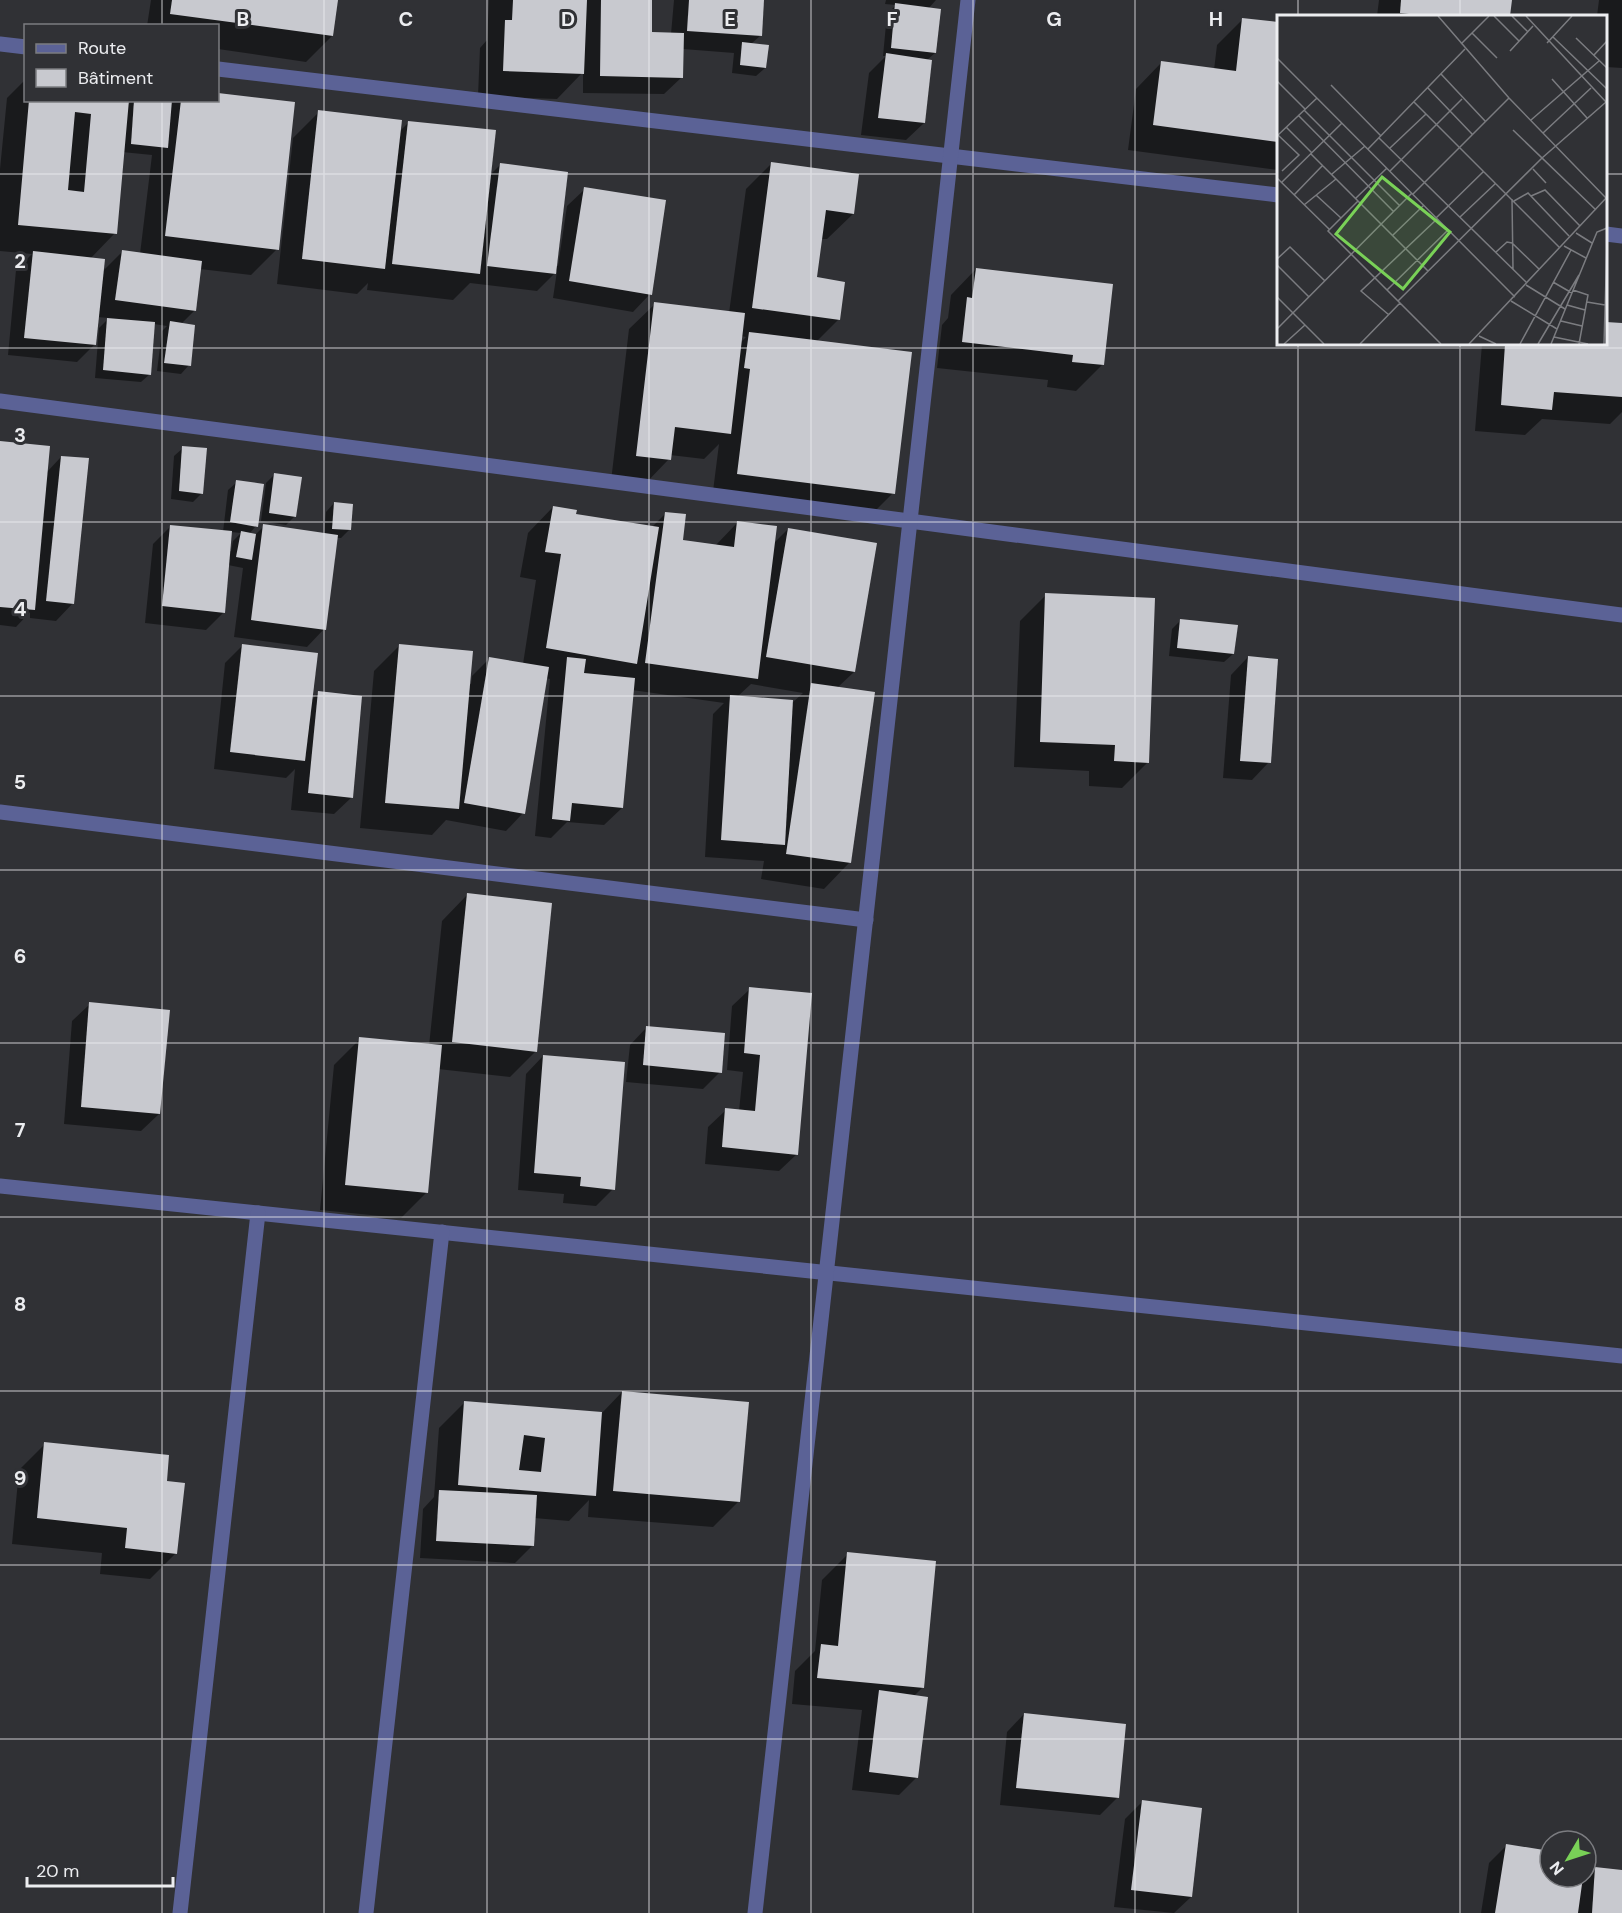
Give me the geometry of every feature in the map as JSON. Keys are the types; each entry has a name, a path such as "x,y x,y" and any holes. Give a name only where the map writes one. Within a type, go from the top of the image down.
{"street":[{"path":"755,1913 968,0"},
{"path":"0,44 24,47"},
{"path":"219,69 1277,195"},
{"path":"1607,234 1622,236"},
{"path":"0,401 1622,615"},
{"path":"0,812 866,920"},
{"path":"0,1186 1622,1356"},
{"path":"180,1913 258,1213"},
{"path":"366,1913 442,1232"}],"building":[{"path":"172,0 338,0 333,36 170,14"},
{"path":"513,0 587,0 584,74 503,71 505,20 512,20"},
{"path":"601,0 652,0 652,32 684,33 683,78 600,76"},
{"path":"689,0 764,0 762,36 687,31"},
{"path":"1401,0 1512,0 1510,15 1400,13"},
{"path":"895,3 941,9 936,53 891,48"},
{"path":"1242,18 1277,22 1277,142 1153,125 1161,61 1236,71"},
{"path":"742,42 769,45 766,68 740,65"},
{"path":"886,53 932,60 925,123 878,118"},
{"path":"219,93 295,102 279,250 165,236 181,102 219,102"},
{"path":"29,102 129,102 117,234 18,225","holes":["75,112 91,114 84,192 68,190"]},
{"path":"134,102 172,102 168,148 131,144"},
{"path":"318,110 402,120 385,269 302,259"},
{"path":"408,121 496,130 480,274 392,264"},
{"path":"771,162 859,174 854,214 826,210 817,277 845,282 840,320 752,308"},
{"path":"500,163 568,172 556,274 487,266"},
{"path":"584,187 666,200 652,295 569,281"},
{"path":"122,250 202,261 196,311 115,300"},
{"path":"33,251 105,259 96,345 24,338"},
{"path":"976,268 1113,284 1104,365 1072,362 1073,355 962,342 967,297 972,298"},
{"path":"654,302 745,313 731,434 675,427 671,460 636,456"},
{"path":"107,318 155,322 151,375 103,370"},
{"path":"170,321 195,325 191,366 164,363"},
{"path":"1607,322 1622,323 1622,397 1554,392 1552,410 1501,405 1505,345 1607,345"},
{"path":"749,332 912,352 895,494 737,474 750,369 744,368"},
{"path":"0,441 50,446 35,610 0,607"},
{"path":"182,446 207,448 203,494 179,491"},
{"path":"61,456 89,458 74,604 46,601"},
{"path":"274,473 302,477 296,517 269,513"},
{"path":"236,480 264,484 258,527 230,522"},
{"path":"334,502 353,504 351,530 332,529"},
{"path":"553,506 577,510 576,514 659,527 637,664 546,648 561,554 545,552"},
{"path":"665,512 686,514 683,540 734,547 737,521 777,526 758,679 645,663"},
{"path":"263,524 338,535 326,630 251,620"},
{"path":"170,525 232,531 225,613 162,606"},
{"path":"788,528 877,543 855,672 766,657"},
{"path":"241,531 256,534 252,560 236,557"},
{"path":"1045,593 1155,598 1149,763 1114,761 1115,745 1040,742"},
{"path":"1180,619 1238,625 1234,654 1177,648"},
{"path":"242,644 318,653 305,761 230,752"},
{"path":"399,644 473,651 459,809 385,803"},
{"path":"1248,656 1278,659 1271,763 1240,761"},
{"path":"489,657 549,667 525,814 464,803"},
{"path":"567,657 586,659 584,673 635,678 623,808 572,803 570,821 552,819"},
{"path":"811,683 875,692 851,863 786,854"},
{"path":"318,691 362,696 353,798 308,793"},
{"path":"730,695 793,700 785,845 721,840"},
{"path":"467,893 552,903 537,1052 452,1042"},
{"path":"749,987 812,993 798,1155 722,1147 725,1108 755,1111 760,1055 744,1053"},
{"path":"89,1002 170,1010 160,1114 81,1107"},
{"path":"646,1026 725,1033 722,1073 643,1065"},
{"path":"359,1037 442,1045 428,1193 345,1185"},
{"path":"543,1055 625,1062 615,1190 580,1186 581,1177 534,1173"},
{"path":"622,1391 749,1402 740,1502 613,1491"},
{"path":"464,1401 602,1412 596,1496 458,1485","holes":["524,1435 545,1438 541,1472 519,1470"]},
{"path":"44,1442 169,1455 167,1481 185,1483 177,1554 125,1548 127,1528 37,1518"},
{"path":"439,1490 537,1495 534,1546 436,1541"},
{"path":"847,1552 936,1561 924,1688 817,1678 821,1644 838,1646"},
{"path":"879,1690 928,1697 918,1778 869,1772"},
{"path":"1024,1713 1126,1724 1119,1798 1016,1788"},
{"path":"1142,1800 1202,1808 1192,1897 1131,1890"},
{"path":"1506,1844 1538,1849 1538,1889 1581,1889 1578,1913 1495,1913"},
{"path":"1598,1867 1622,1870 1622,1913 1592,1913 1594,1889 1598,1889"}]}
